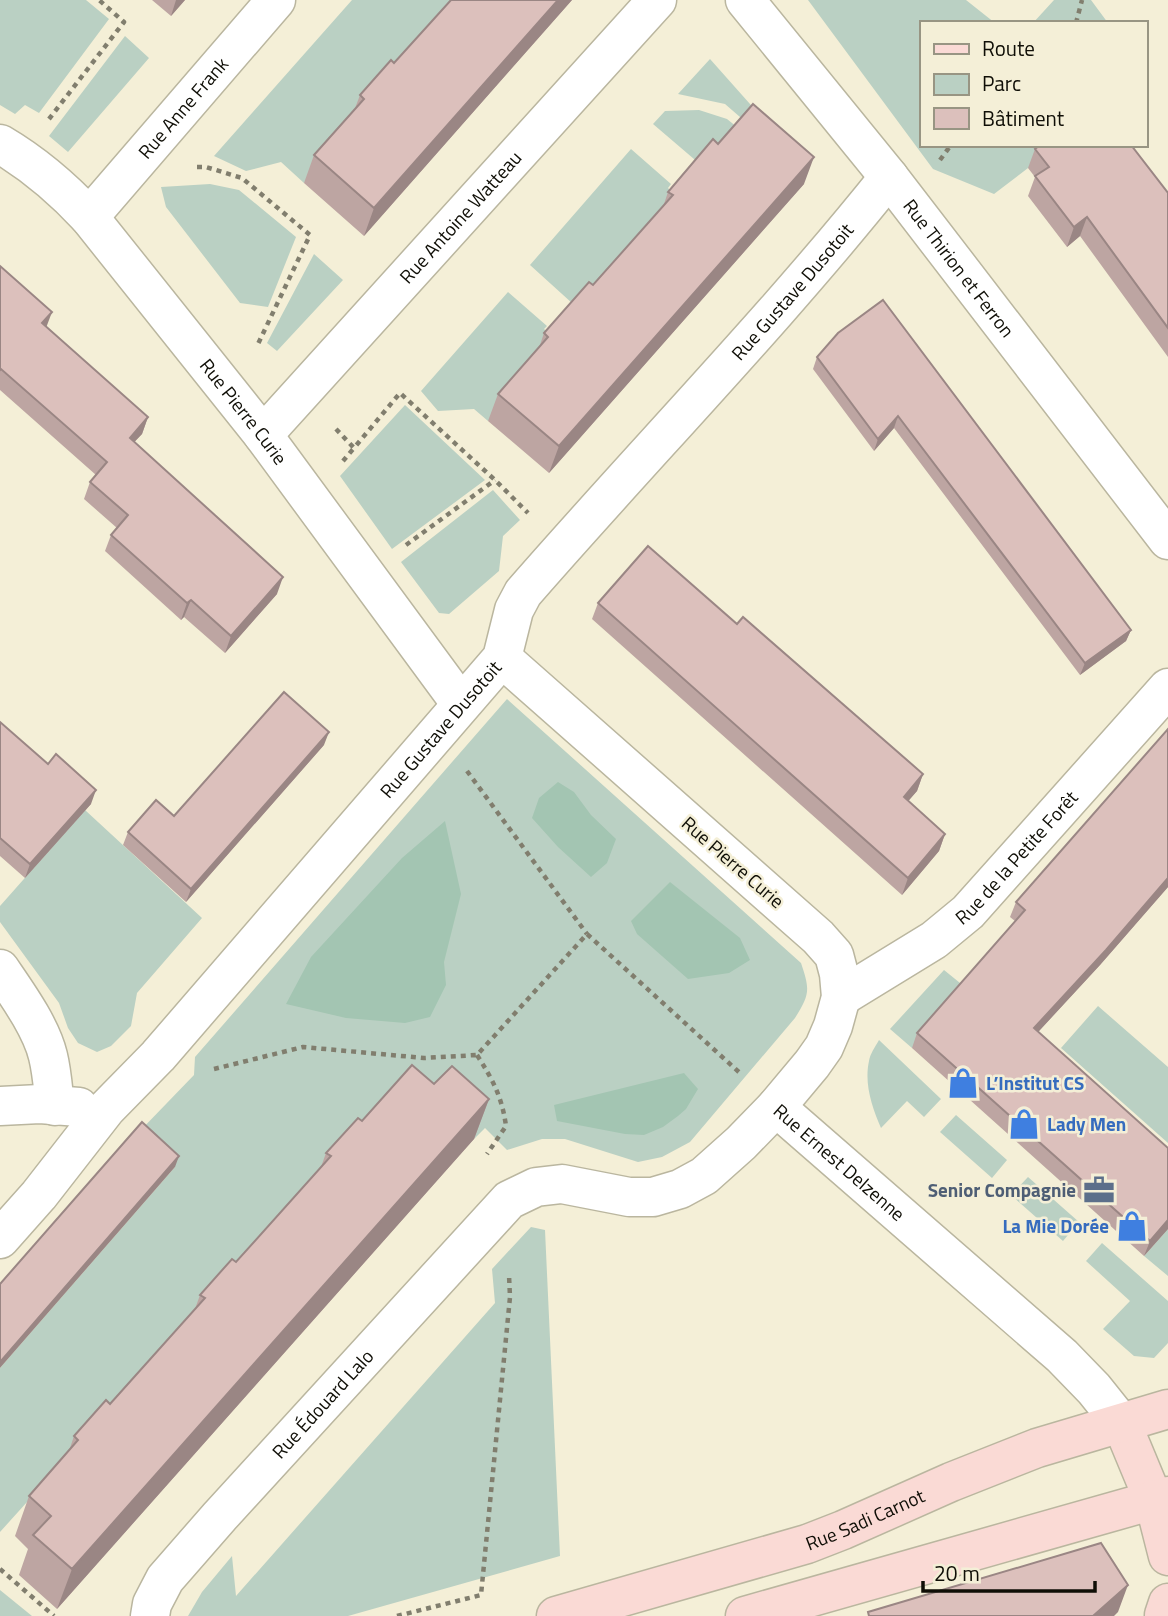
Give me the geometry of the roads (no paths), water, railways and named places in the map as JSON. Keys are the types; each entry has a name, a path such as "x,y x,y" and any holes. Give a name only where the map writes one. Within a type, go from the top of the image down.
{"main road":[{"name":"Rue Sadi Carnot","path":"556,1616 807,1544 1025,1453 1168,1409"},
{"path":"1122,1424 1161,1499 1168,1556"},
{"path":"745,1616 1161,1499"}],"street":[{"name":"Rue Anne Frank","path":"89,217 276,0"},
{"name":"Rue Antoine Watteau","path":"263,435 657,0"},
{"name":"Rue Thirion et Ferron","path":"745,0 889,177 1168,540"},
{"name":"Rue Pierre Curie","path":"10,150 64,190 89,217 263,435 449,718"},
{"name":"Rue Gustave Dusotoit","path":"0,1239 39,1195 106,1109 158,1056 502,658 514,610 523,593 789,296 889,177"},
{"name":"Rue Pierre Curie","path":"502,658 818,937 834,956 841,997 833,1026 824,1047 776,1107"},
{"name":"Rue de la Petite Forêt","path":"841,997 934,940 968,912 1168,688"},
{"path":"0,970 36,1027 48,1054 55,1106"},
{"path":"0,1105 40,1104 106,1109"},
{"name":"Rue Ernest Delzenne","path":"499,1210 536,1187 562,1184 629,1197 653,1197 680,1189 704,1176 776,1107 1062,1356 1094,1389 1122,1424"},
{"name":"Rue Édouard Lalo","path":"150,1616 152,1604 165,1579 499,1210"}],"place":[{"name":"L’Institut CS","path":"963,1083"},
{"name":"Lady Men","path":"1024,1124"},
{"name":"Senior Compagnie","path":"1099,1190"},
{"name":"La Mie Dorée","path":"1132,1226"}]}
